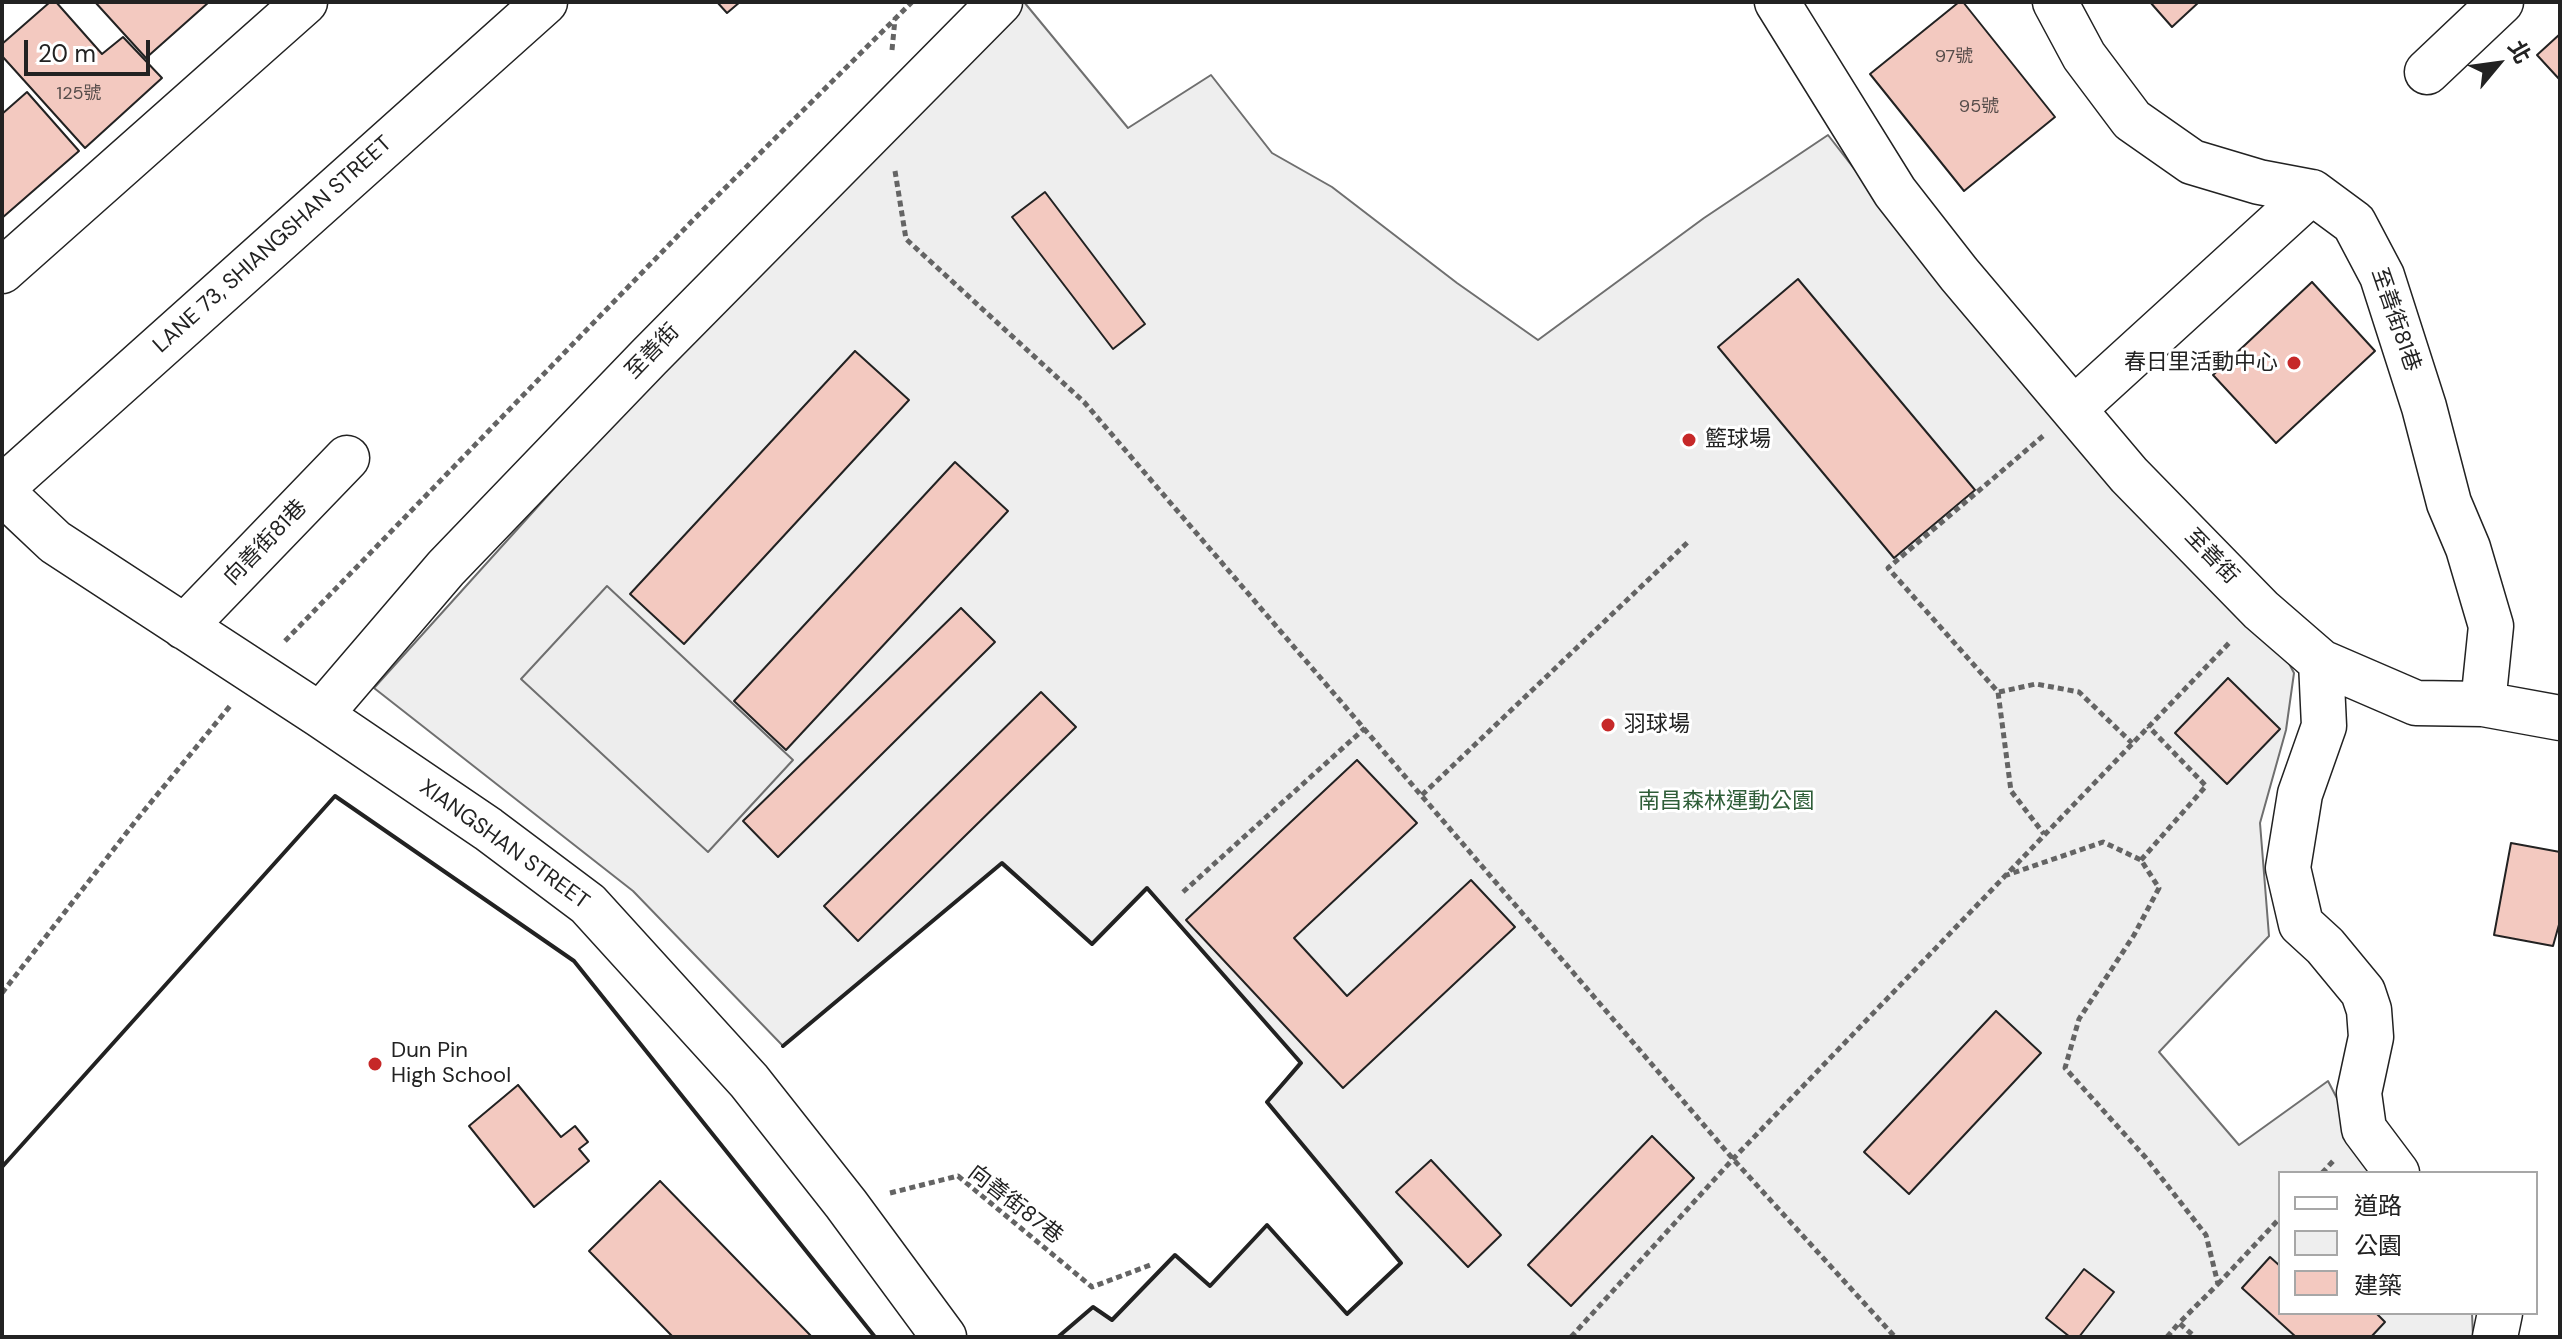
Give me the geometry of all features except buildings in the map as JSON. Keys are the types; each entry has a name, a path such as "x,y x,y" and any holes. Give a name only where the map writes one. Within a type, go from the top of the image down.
{"street":[{"path":"2,271 305,2"},
{"name":"LANE 73, SHIANGSHAN STREET","path":"2,490 545,2"},
{"name":"至善街","path":"320,715 446,568 649,357 1000,2"},
{"name":"至善街","path":"1777,2 1895,192 1959,274 2129,475 2261,610 2321,662 2416,703 2483,704 2560,718"},
{"name":"至善街81巷","path":"2055,2 2084,56 2132,120 2192,162 2259,182 2312,192 2354,223 2382,276 2424,407 2449,503 2468,548 2491,626 2483,704"},
{"path":"2427,72 2501,2"},
{"path":"2074,409 2312,192"},
{"name":"向善街81巷","path":"184,627 347,458"},
{"name":"XIANGSHAN STREET","path":"2,490 55,542 488,829 588,904 749,1081 846,1204 944,1337"},
{"path":"2321,662 2324,726 2300,794 2288,868 2301,924 2325,946 2363,992 2369,1010 2371,1037 2359,1093 2364,1129 2396,1171"},
{"path":"2495,1337 2500,1315"}],"path":[{"path":"277,650 684,229 912,2"},
{"path":"886,116 906,239 1084,402 1733,1159 1895,1337"},
{"path":"2044,834 2011,791 1998,692 1888,568 2074,409"},
{"path":"1422,795 1688,542"},
{"path":"1571,1337 1733,1159 2261,610"},
{"path":"1998,692 2036,684 2079,692 2132,743"},
{"path":"2,993 138,818 236,699"},
{"path":"2141,860 2206,786 2148,726"},
{"path":"1183,892 1365,728"},
{"path":"2003,876 2103,842 2141,860 2159,888 2134,935 2079,1019 2065,1068 2146,1158 2206,1235 2218,1284"},
{"name":"向善街87巷","path":"846,1204 958,1176 1092,1287 1153,1264"},
{"path":"2167,1337 2278,1220"},
{"path":"2179,1323 2195,1337"}],"green space":[{"name":"南昌森林運動公園","path":"1020,2 1024,2 1128,128 1211,75 1272,153 1332,187 1457,283 1538,340 1704,218 1828,135 1977,327 2261,610 2294,673 2286,730 2260,823 2269,936 2159,1052 2239,1145 2328,1081 2358,1139 2384,1171 2278,1171 2278,1315 2472,1315 2473,1337 1058,1337 1093,1307 1112,1320 1175,1255 1210,1286 1267,1225 1347,1313 1401,1263 1267,1102 1300,1062 1147,889 1092,944 1001,864 783,1046 633,891 374,688 661,370"}],"shaded area":[{"path":"607,586 793,760 708,852 521,679"}],"wall":[{"path":"2,1167 335,796 574,961 875,1337"},
{"path":"783,1046 1002,863 1092,944 1147,888 1301,1063 1267,1102 1401,1263 1347,1314 1267,1225 1210,1286 1175,1255 1112,1320 1093,1307 1058,1337"}],"place":[{"name":"春日里活動中心","path":"2294,363"},
{"name":"籃球場","path":"1689,440"},
{"name":"羽球場","path":"1608,725"},
{"name":"Dun Pin High School","path":"375,1064"}]}
